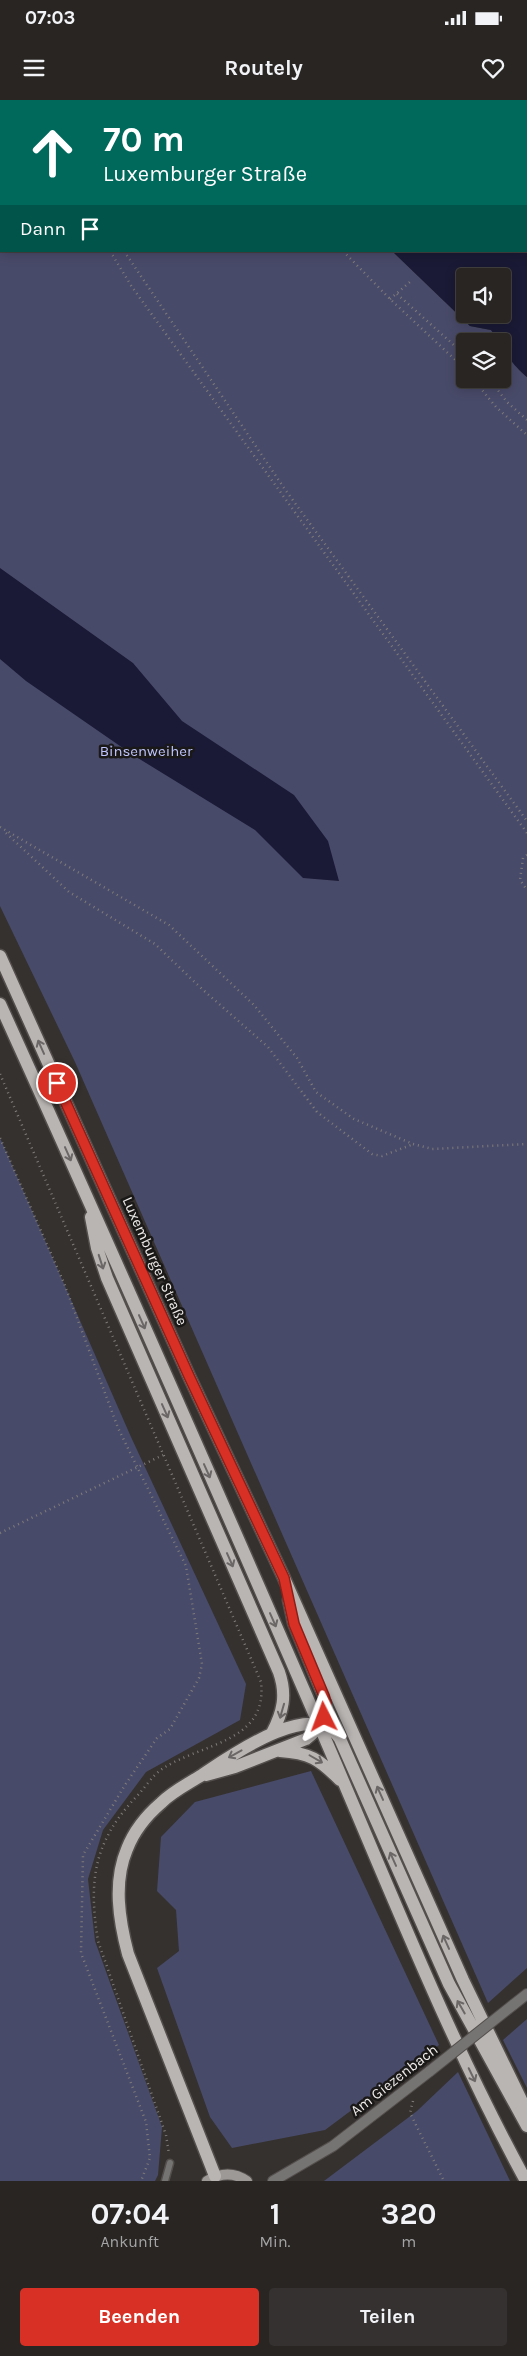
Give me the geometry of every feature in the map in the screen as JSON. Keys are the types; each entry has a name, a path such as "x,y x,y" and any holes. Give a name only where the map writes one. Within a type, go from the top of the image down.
{"main road":[{"name":"Luxemburger Straße","path":"0,956 177,1349 284,1578"},
{"path":"0,1004 320,1725 464,2059 526,2181"},
{"path":"87,1197 95,1241 107,1278 283,1683 284,1701 272,1733"},
{"path":"200,1776 224,1771 306,1739 320,1725 324,1717 326,1703 294,1624 284,1578"},
{"path":"284,1578 463,1980 527,2112"},
{"path":"247,2181 232,2174 211,2178 128,1954 120,1916 119,1899 124,1859 140,1826 171,1793 218,1763 272,1733 296,1725 320,1725 333,1730 340,1739 449,1984 527,2126"},
{"path":"277,1751 303,1753 317,1759 346,1786"}],"street":[{"name":"Am Giezenbach","path":"273,2181 333,2146 527,1994"}],"lane":[{"path":"165,2181 170,2163"}],"path":[{"path":"111,252 138,295 527,833"},
{"path":"125,252 284,488 527,821"},
{"path":"345,252 390,299 456,361"},
{"path":"390,299 411,281"},
{"path":"397,294 456,347"},
{"path":"481,388 496,407 527,435"},
{"path":"495,388 507,402 527,420"},
{"path":"1,828 169,925 254,1005 297,1058 316,1092 354,1119 413,1144 432,1149 527,1144"},
{"path":"1,828 69,892 155,944 202,989 268,1047 317,1112 372,1154 382,1156 413,1144"},
{"path":"527,855 523,858 520,880 527,890"},
{"path":"0,1074 261,1682 263,1698 253,1722 240,1732 162,1770 125,1808 110,1830 95,1868 93,1904 98,1941 166,2134 170,2163"},
{"path":"0,1138 64,1283 118,1428 186,1566 202,1664 199,1678 170,1729 157,1738 125,1785 84,1855 81,1953 146,2122 150,2158 141,2181"},
{"path":"0,1533 163,1455"},
{"name":"Am Giezenbach","path":"413,2100 410,2113 444,2181"}],"green space":[{"path":"0,252 393,252 456,313 456,323 467,323 470,326 491,330 493,333 456,333 456,388 511,388 511,358 527,377 527,1968 488,2003 75,1062 0,906"},
{"path":"0,1138 131,1437 246,1684 240,1720 146,1772 103,1830 88,1879 95,1941 162,2127 158,2175 155,2181 0,2181"},
{"path":"311,1771 439,2045 325,2130 232,2148 210,2117 157,1968 179,1951 176,1910 157,1891 161,1837 195,1802"},
{"path":"527,2019 527,2088 503,2040"},
{"path":"458,2072 510,2181 324,2181 417,2111"}],"shaded area":[{"path":"393,252 527,252 527,377 511,361 511,333 493,333 491,330 470,326 467,323 511,323 511,268 456,268 456,313"},
{"name":"Binsenweiher","path":"0,568 133,663 182,721 294,795 328,841 339,881 303,878 255,830 133,755 26,681 0,659"}],"route":[{"path":"57,1083 189,1376 284,1578 294,1624 324,1696 326,1710 324,1717"}]}
